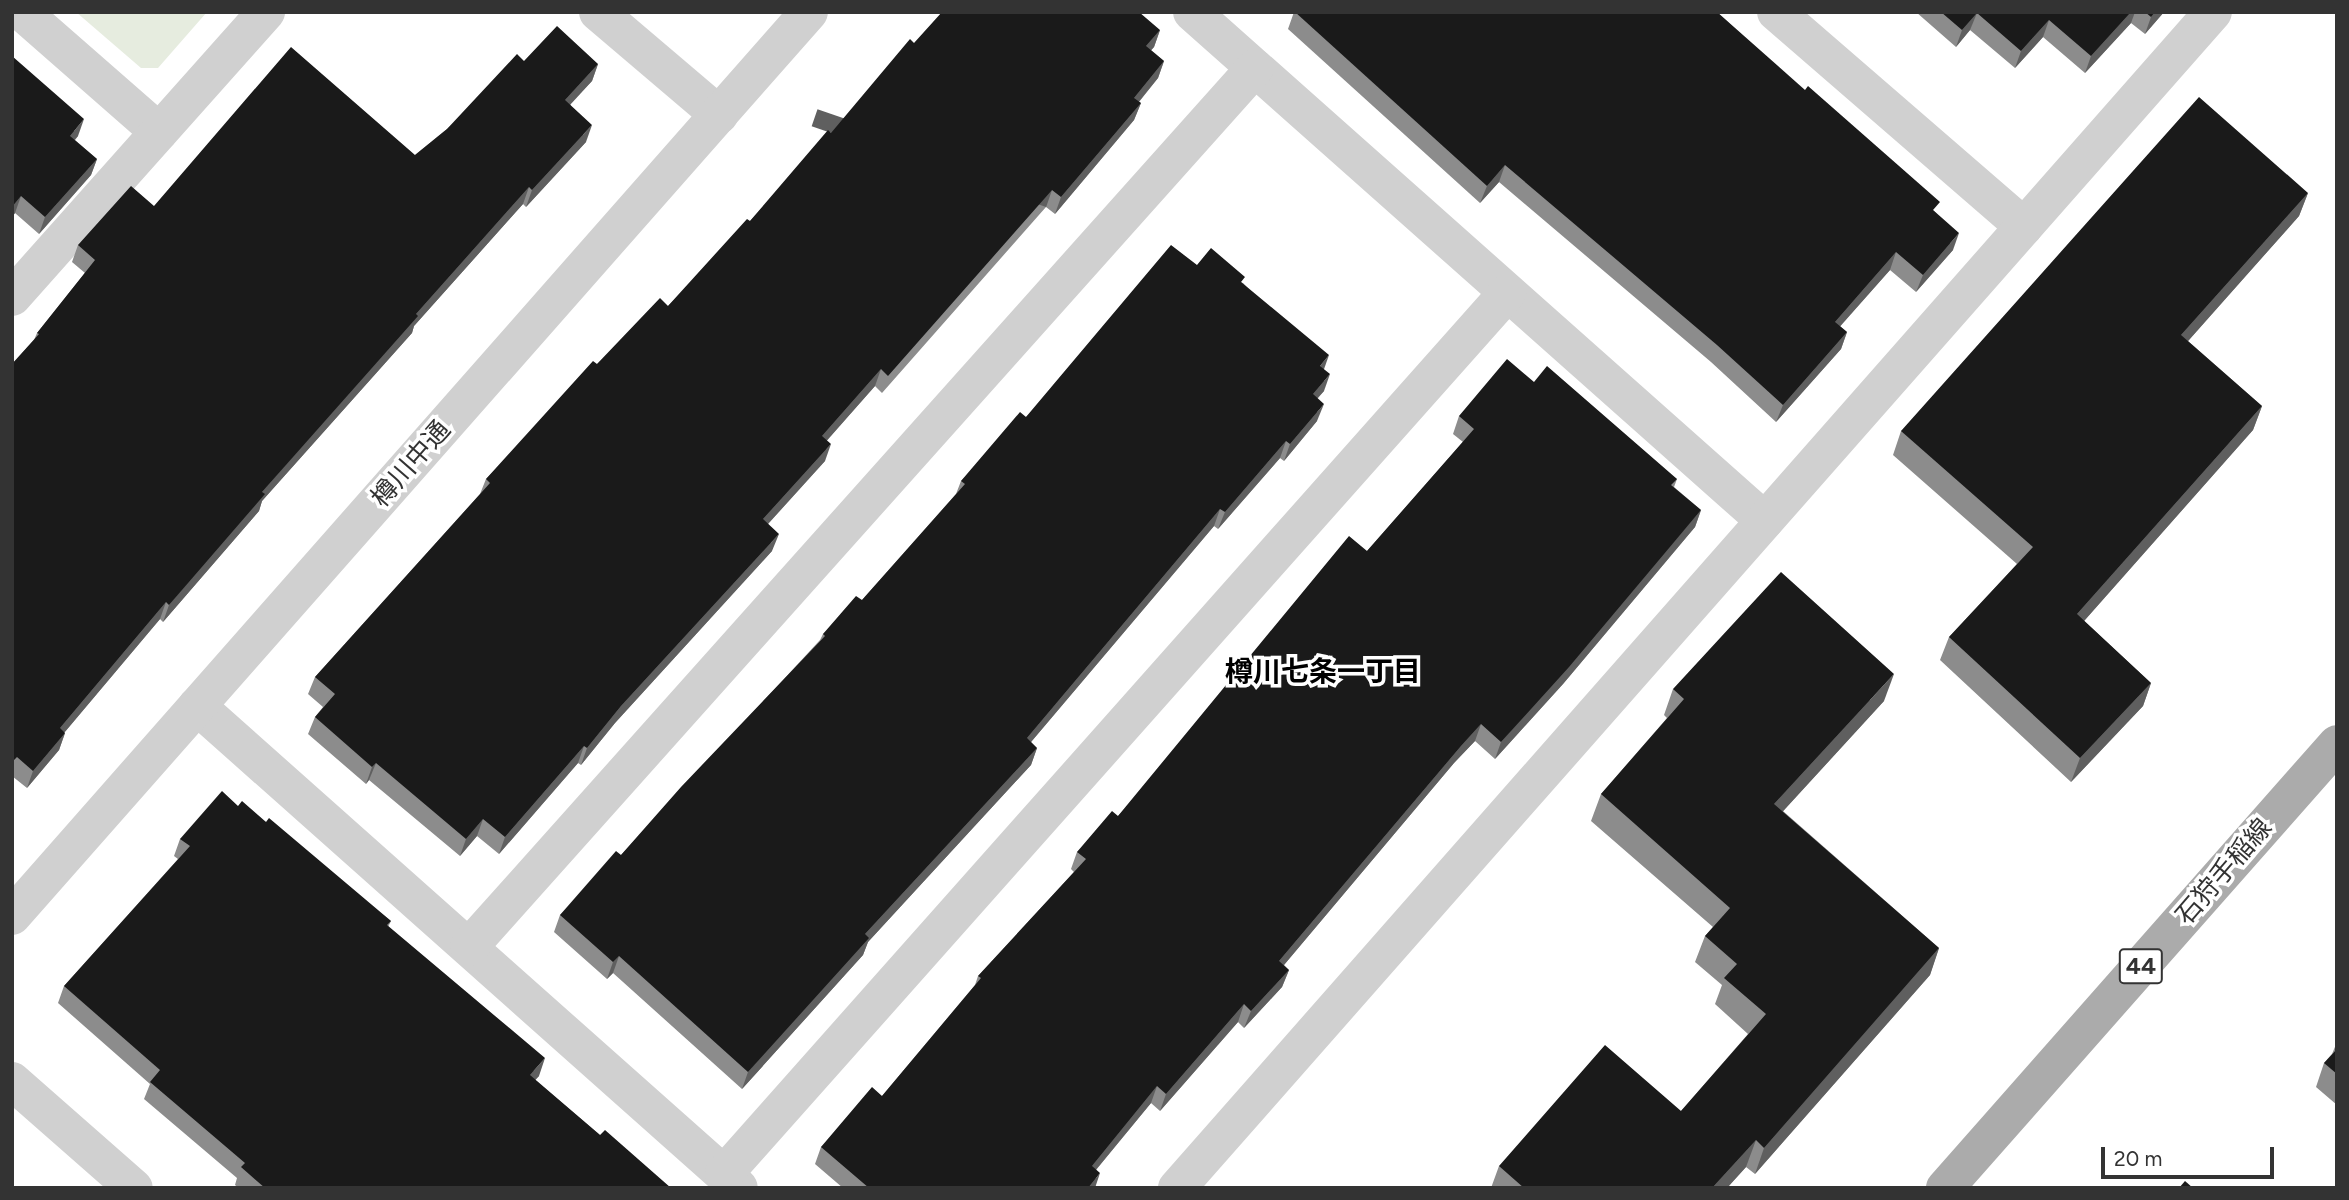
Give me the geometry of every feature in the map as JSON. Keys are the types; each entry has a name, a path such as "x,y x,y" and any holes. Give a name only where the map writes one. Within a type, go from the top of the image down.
{"main road":[{"name":"石狩手稲線","path":"1945,1188 2337,744"}],"street":[{"path":"22,12 159,132"},
{"path":"12,297 266,12"},
{"path":"598,12 719,115"},
{"name":"樽川中通","path":"12,916 809,12"},
{"path":"1192,12 1765,521"},
{"path":"1776,12 2024,227"},
{"path":"1177,1188 2213,12"},
{"path":"468,947 1255,68"},
{"path":"197,706 731,1181 1507,293"},
{"path":"12,1082 134,1188"}],"shaded area":[{"path":"76,12 207,12 158,68 141,68"}],"building":[{"path":"942,12 1139,12 1160,30 1146,46 1164,61 1134,98 1141,103 1061,197 1052,190 888,376 881,369 822,436 831,444 763,519 779,534 621,706 587,748 584,746 505,837 483,819 466,839 376,763 372,767 315,717 335,694 315,677 490,483 486,479 593,361 597,364 660,298 668,306 747,219 750,221 828,130 831,133 910,39 914,43"},
{"path":"1295,12 1717,12 1805,90 1808,86 1940,202 1933,210 1959,233 1923,275 1896,252 1835,322 1847,332 1783,405 1717,345 1505,165 1487,186"},
{"path":"1941,12 2131,12 2091,56 2049,20 2021,51 1977,13 1962,30"},
{"path":"557,26 598,64 565,100 592,125 532,190 529,187 262,492 265,494 169,605 166,602 60,728 65,733 33,771 17,757 12,762 12,364 39,334 37,333 95,260 78,245 131,186 154,206 291,47 415,155 447,129 517,54 524,61"},
{"path":"12,56 84,119 70,136 97,159 45,217 21,196 12,207"},
{"path":"2199,97 2308,193 2181,335 2262,406 2077,614 2151,683 2080,758 1949,637 2033,547 1901,431"},
{"path":"1171,245 1197,265 1211,248 1245,277 1241,282 1329,355 1320,366 1330,374 1313,394 1324,404 1290,444 1286,441 1225,512 1220,509 1027,738 1037,748 865,934 869,938 748,1072 619,956 613,962 560,915 616,851 621,855 681,787 825,636 823,634 856,596 862,600 965,484 961,481 1020,412 1026,417"},
{"path":"1507,359 1534,382 1547,366 1677,479 1671,485 1701,510 1569,667 1501,742 1481,724 1461,746 1279,961 1289,970 1251,1011 1244,1004 1166,1094 1157,1086 1092,1166 1100,1173 1088,1188 869,1188 821,1147 872,1087 882,1096 981,978 978,976 1086,859 1077,852 1112,811 1118,816 1349,536 1367,551 1474,429 1459,416"},
{"path":"1781,572 1894,674 1774,804 1939,948 1764,1148 1756,1140 1712,1188 1524,1188 1499,1166 1605,1045 1681,1111 1766,1014 1724,978 1737,964 1705,936 1730,908 1601,794 1684,699 1673,689"},
{"path":"222,791 238,806 242,801 266,822 269,818 391,921 387,925 545,1058 530,1075 600,1135 605,1130 671,1188 265,1188 241,1167 245,1163 150,1082 160,1070 64,986 190,846 180,839"},
{"path":"2337,1049 2337,1074 2324,1063"},
{"path":"2185,1181 2193,1188 2179,1188"}],"district":[{"name":"樽川七条一丁目","path":"1323,671"}]}
